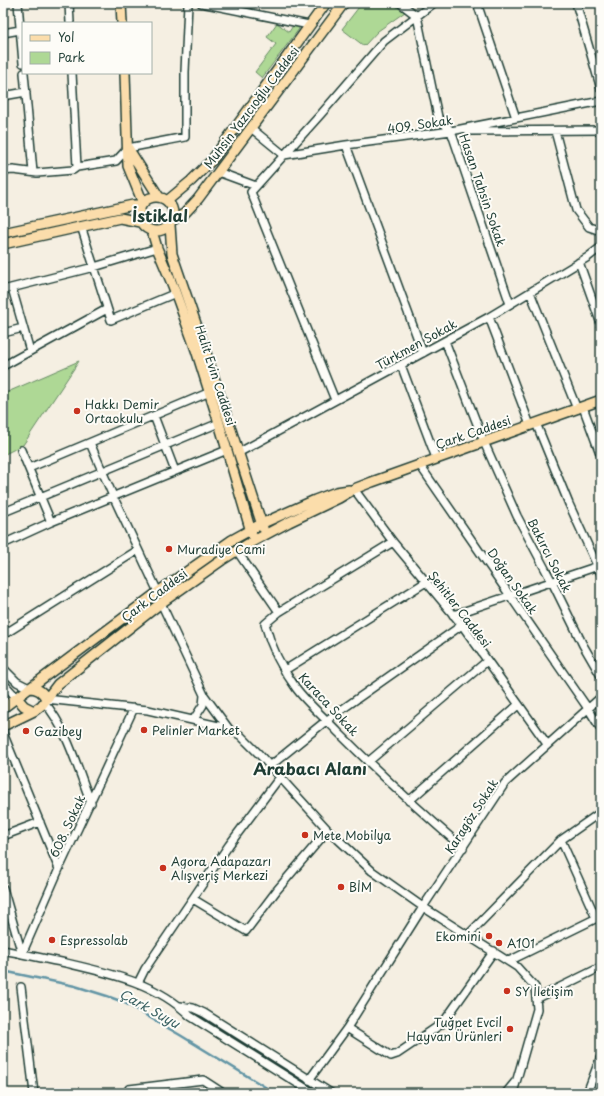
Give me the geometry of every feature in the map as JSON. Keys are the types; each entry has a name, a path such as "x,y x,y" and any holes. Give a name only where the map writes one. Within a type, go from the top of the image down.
{"main road":[{"path":"121,3 122,22"},
{"name":"Muhsin Yazıcıoğlu Caddesi","path":"163,199 192,181 212,160 326,3"},
{"name":"Muhsin Yazıcıoğlu Caddesi","path":"171,222 191,208 344,3"},
{"path":"125,74 128,166 142,204 139,213 140,222 145,228 152,231 160,231 167,228 171,222 173,210 163,199 128,148"},
{"path":"3,233 142,204 150,198 163,199"},
{"path":"3,244 120,218 140,222"},
{"name":"Halit Evin Caddesi","path":"171,222 172,254 204,348 254,541"},
{"name":"Halit Evin Caddesi","path":"152,231 157,248 176,293 196,350 219,422 265,535"},
{"name":"Çark Caddesi","path":"3,726 34,711 58,684 161,603 237,551 265,535 354,489 419,464 601,400"},
{"name":"Çark Caddesi","path":"3,708 88,646 158,592 213,553 261,524 329,494 354,489"},
{"path":"29,688 40,690 43,693 45,700"},
{"path":"17,698 24,706 34,711"}],"street":[{"path":"18,3 22,52"},
{"path":"69,3 70,22"},
{"path":"3,171 13,170 33,172 73,170 77,167 116,161 128,148 185,137 185,72 188,3"},
{"path":"201,3 236,7 309,25"},
{"path":"400,3 417,16"},
{"path":"335,400 251,192 384,42 434,3"},
{"path":"477,3 516,118"},
{"path":"576,3 601,89"},
{"name":"Hasan Tahsin Sokak","path":"417,16 438,117 451,131 510,304"},
{"path":"3,33 20,30"},
{"path":"24,74 33,172"},
{"path":"72,74 77,167"},
{"path":"3,96 26,92"},
{"name":"409. Sokak","path":"284,155 451,131 601,101"},
{"path":"251,128 284,155"},
{"path":"451,131 601,130"},
{"path":"555,131 576,210 589,227 601,231"},
{"path":"346,145 423,353"},
{"path":"218,172 256,186"},
{"path":"81,226 111,320 176,293"},
{"name":"Türkmen Sokak","path":"3,544 50,522 175,471 232,454 489,317 601,247"},
{"path":"3,290 94,267 157,248"},
{"path":"579,262 601,324"},
{"path":"12,288 30,352"},
{"path":"530,292 601,456"},
{"path":"3,366 108,309"},
{"path":"489,317 533,424 569,504 599,565 601,574"},
{"path":"3,333 24,328"},
{"name":"Bakırcı Sokak","path":"445,341 484,442 517,516 583,645 601,676"},
{"path":"401,365 436,458"},
{"path":"29,468 210,392"},
{"path":"154,416 175,471"},
{"path":"4,512 219,422"},
{"path":"90,443 158,592"},
{"path":"21,450 50,522"},
{"name":"Doğan Sokak","path":"419,464 601,729"},
{"name":"Şehitler Caddesi","path":"354,489 393,542 462,625 547,744"},
{"path":"237,551 279,612 393,542"},
{"path":"3,635 138,550"},
{"path":"453,615 599,565"},
{"path":"285,670 426,582"},
{"path":"161,603 204,695 230,730"},
{"name":"Karaca Sokak","path":"279,612 265,624 269,639 296,688 368,762 409,801 463,848"},
{"path":"270,766 327,720 462,625"},
{"path":"368,762 487,661"},
{"path":"3,668 17,682 29,688"},
{"path":"3,683 17,698"},
{"path":"194,719 203,705 204,695"},
{"name":"Karagöz Sokak","path":"309,1080 347,1028 505,783 547,744 589,710 601,697"},
{"path":"45,700 134,708 194,719 230,730 240,736 259,754 328,830 372,871 424,907 517,967 535,987 537,1009 513,1093"},
{"path":"45,700 66,740 91,802"},
{"path":"409,801 518,705"},
{"name":"608. Sokak","path":"22,954 59,869 134,708"},
{"path":"3,733 59,869"},
{"path":"138,983 233,839 280,777"},
{"path":"468,935 561,840 600,814"},
{"path":"3,836 40,822"},
{"path":"193,899 246,931 277,890 328,830"},
{"path":"508,961 599,917 561,840"},
{"path":"3,888 22,954"},
{"path":"3,950 99,971 138,983 180,1006 190,1016 313,1093"},
{"path":"347,1028 391,1056 397,1054 443,1023 494,951"},
{"path":"536,999 601,967"},
{"path":"21,987 34,1093"},
{"path":"180,1006 193,1008 204,1013 331,1093"},
{"path":"588,1093 597,1077 601,1056"},
{"path":"129,1091 203,1080 223,1093"},
{"path":"506,1093 516,1080"}],"green space":[{"path":"362,3 393,3 405,12 378,31 364,46 342,29"},
{"path":"277,23 289,32 294,24 298,26 299,29 262,78 255,72 276,44 267,37"},
{"path":"79,361 23,445 3,455 3,394"}],"waterway":[{"name":"Çark Suyu","path":"3,971 75,986 123,1002 275,1093"}],"place":[{"name":"Hakkı Demir Ortaokulu","path":"77,411"},
{"name":"Muradiye Cami","path":"169,549"},
{"name":"Pelinler Market","path":"144,730"},
{"name":"Gazibey","path":"26,731"},
{"name":"Mete Mobilya","path":"305,835"},
{"name":"Agora Adapazarı Alışveriş Merkezi","path":"163,868"},
{"name":"BİM","path":"341,887"},
{"name":"Ekomini","path":"489,936"},
{"name":"Espressolab","path":"52,940"},
{"name":"A101","path":"499,943"},
{"name":"SY İletişim","path":"507,991"},
{"name":"Tuğpet Evcil Hayvan Ürünleri","path":"510,1029"}],"district":[{"name":"İstiklal","path":"160,215"},
{"name":"Arabacı Alanı","path":"310,768"}]}
